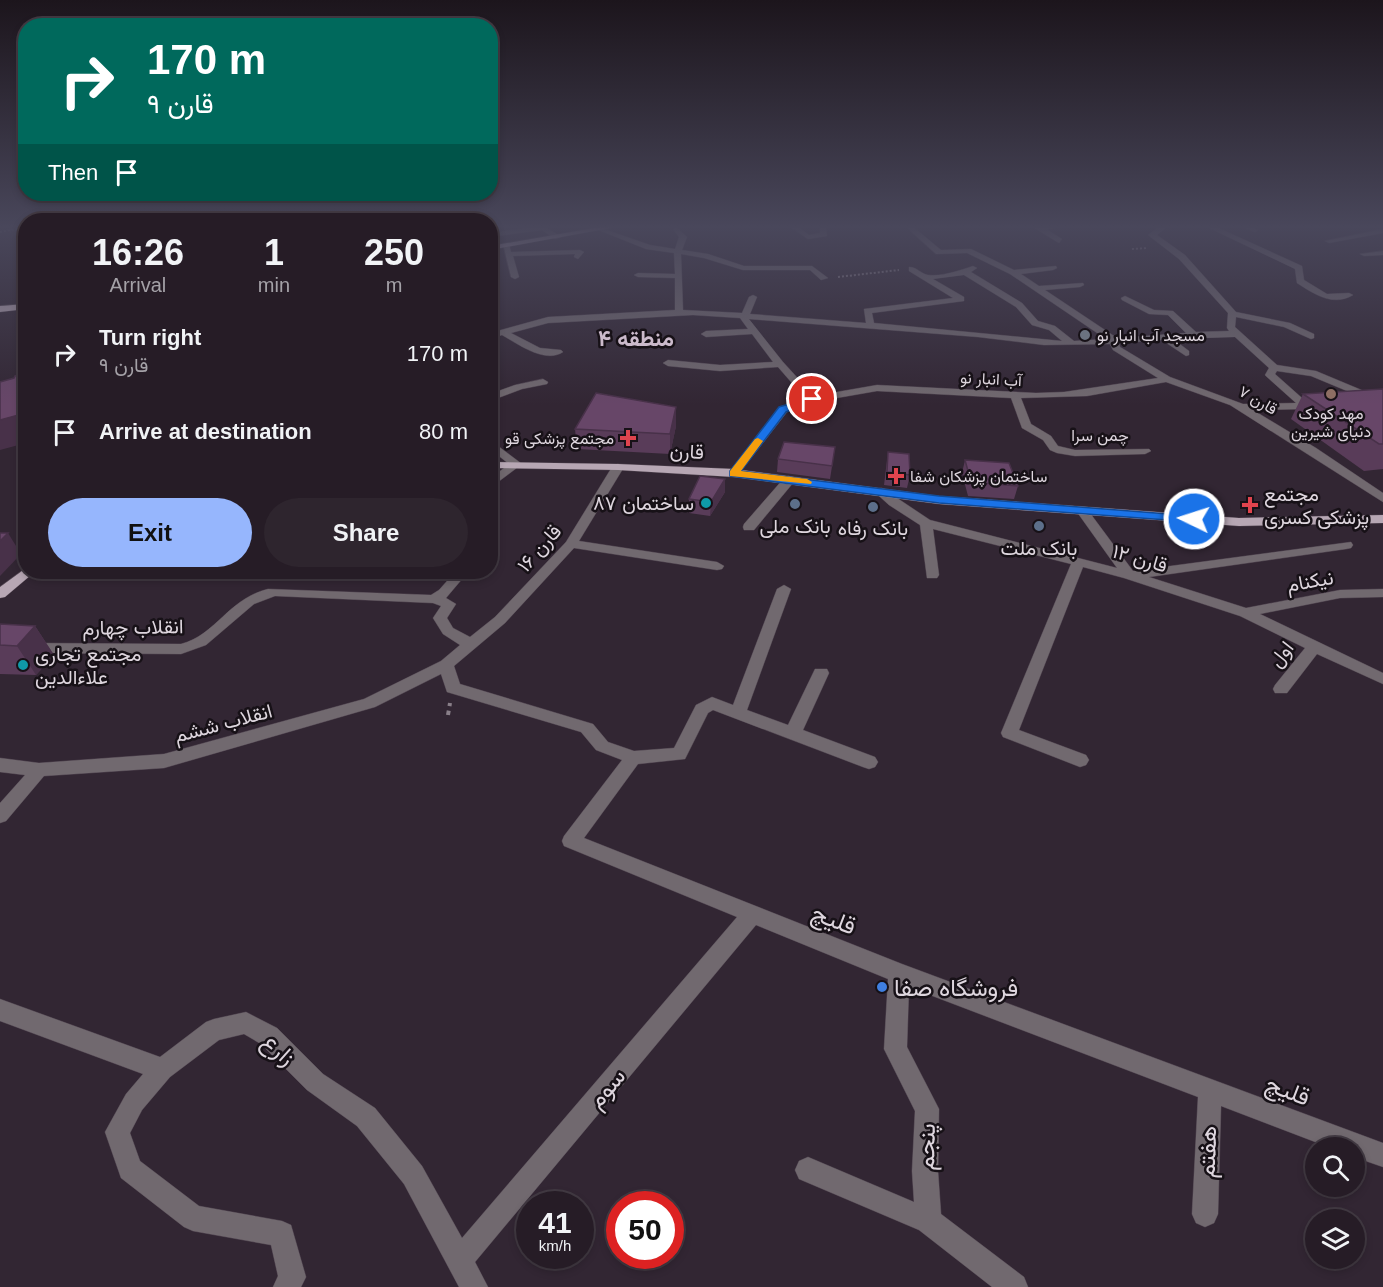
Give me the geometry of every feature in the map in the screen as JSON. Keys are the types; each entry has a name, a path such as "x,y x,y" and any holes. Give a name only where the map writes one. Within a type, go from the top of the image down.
{"main road":[{"path":"0,309 18,307"},
{"name":"قارن","path":"498,465 618,467 734,473 939,500 1239,522 1383,519"},
{"path":"0,594 18,579"}],"street":[{"path":"679,285 679,313"},
{"path":"871,327 867,311 961,299 939,285"},
{"path":"986,285 1019,305 1035,323 1052,328 1071,343"},
{"name":"قارن ٧","path":"1034,285 1114,340 1116,348 1167,379 1239,407 1312,450 1383,498"},
{"path":"1039,288 1079,285"},
{"path":"1205,285 1232,312 1231,328 1274,368 1313,373 1383,402"},
{"path":"1306,285 1325,297 1349,295"},
{"path":"744,318 753,297"},
{"path":"1125,298 1152,312 1170,314 1193,334"},
{"path":"498,334 548,320 679,313 978,334 1024,342 1071,343 1193,334 1237,334"},
{"path":"1232,314 1287,325 1311,336"},
{"path":"744,318 780,364 812,399"},
{"path":"706,334 754,331"},
{"path":"503,332 538,351 558,352"},
{"path":"1163,336 1186,353"},
{"path":"668,363 720,368 780,364"},
{"path":"1239,407 1306,406 1270,375 1274,368"},
{"name":"آب انبار نو","path":"734,473 783,410 812,399 877,388 1036,396 1087,393 1167,379"},
{"path":"498,395 519,387 543,382"},
{"name":"چمن سرا","path":"1015,395 1026,426 1047,438 1054,448 1061,452 1145,451"},
{"path":"498,449 516,464 498,479"},
{"name":"قارن ۱۶","path":"446,665 500,620 571,544 618,467"},
{"path":"749,527 789,480"},
{"name":"قارن ۱۲","path":"882,492 893,502 926,523 1129,575 1245,613 1383,679"},
{"path":"1083,512 1129,575 1346,545"},
{"path":"926,523 932,575"},
{"path":"571,544 717,566"},
{"path":"1078,563 1009,733 1080,760"},
{"path":"434,598 444,593 456,579"},
{"path":"738,713 784,589"},
{"name":"انقلاب چهارم","path":"0,634 12,634 17,643 25,648 181,649 194,647 248,601 260,595 275,592 353,597 434,598"},
{"name":"نیکنام","path":"1245,613 1340,594 1383,593"},
{"path":"434,598 449,604 440,618 448,631 470,644"},
{"name":"اول","path":"1281,689 1315,646"},
{"path":"446,665 453,688 587,728 602,746 633,758 679,754 702,709 712,703 869,762"},
{"name":"انقلاب ششم","path":"0,765 39,770 164,761 369,703 446,665"},
{"path":"793,733 821,673"},
{"name":"قلیچ","path":"633,758 571,841 899,973 1383,1155"},
{"path":"0,816 39,770"},
{"name":"سوم","path":"460,1260 752,915"},
{"name":"پنجم","path":"899,973 895,1049 927,1109 925,1171 928,1221"},
{"path":"0,1010 162,1069"},
{"name":"زارع","path":"287,1287 292,1277 282,1234 193,1218 130,1169 117,1132 134,1102 162,1069 214,1030 246,1023 269,1036 315,1082 366,1117 413,1175 474,1287"},
{"name":"هفتم","path":"1205,1214 1210,1090"},
{"path":"808,1170 928,1221 1014,1287"}],"building":[{"path":"18,375 18,415 0,420 0,382"},
{"path":"1383,389 1383,444 1379,444 1303,394"},
{"path":"596,393 676,407 670,434 575,429"},
{"path":"784,442 835,447 832,466 778,459"},
{"path":"888,452 909,454 910,475 887,472"},
{"path":"965,460 1009,463 1018,486 971,482"},
{"path":"700,476 725,479 711,502 689,499"},
{"path":"0,533 8,533 0,541"},
{"path":"0,624 35,626 17,646 0,645"}],"slow traffic":[{"path":"758,441 734,473 807,482"}],"place":[{"name":"مسجد آب انبار نو","path":"1085,335"},
{"name":"مهد کودک دنیای شیرین","path":"1331,394"},
{"name":"مجتمع پزشکی قو","path":"628,438"},
{"name":"ساختمان پزشکان شفا","path":"896,476"},
{"name":"ساختمان ٨٧","path":"706,503"},
{"name":"بانک ملی","path":"795,504"},
{"name":"مجتمع پزشکی کسری","path":"1250,505"},
{"name":"بانک رفاه","path":"873,507"},
{"name":"بانک ملت","path":"1039,526"},
{"name":"مجتمع تجاری علاءالدین","path":"23,665"},
{"name":"فروشگاه صفا","path":"882,987"}],"district":[{"name":"منطقه ۴","path":"636,338"}],"route":[{"path":"812,399 783,410 734,473 939,500 1194,519"}]}
